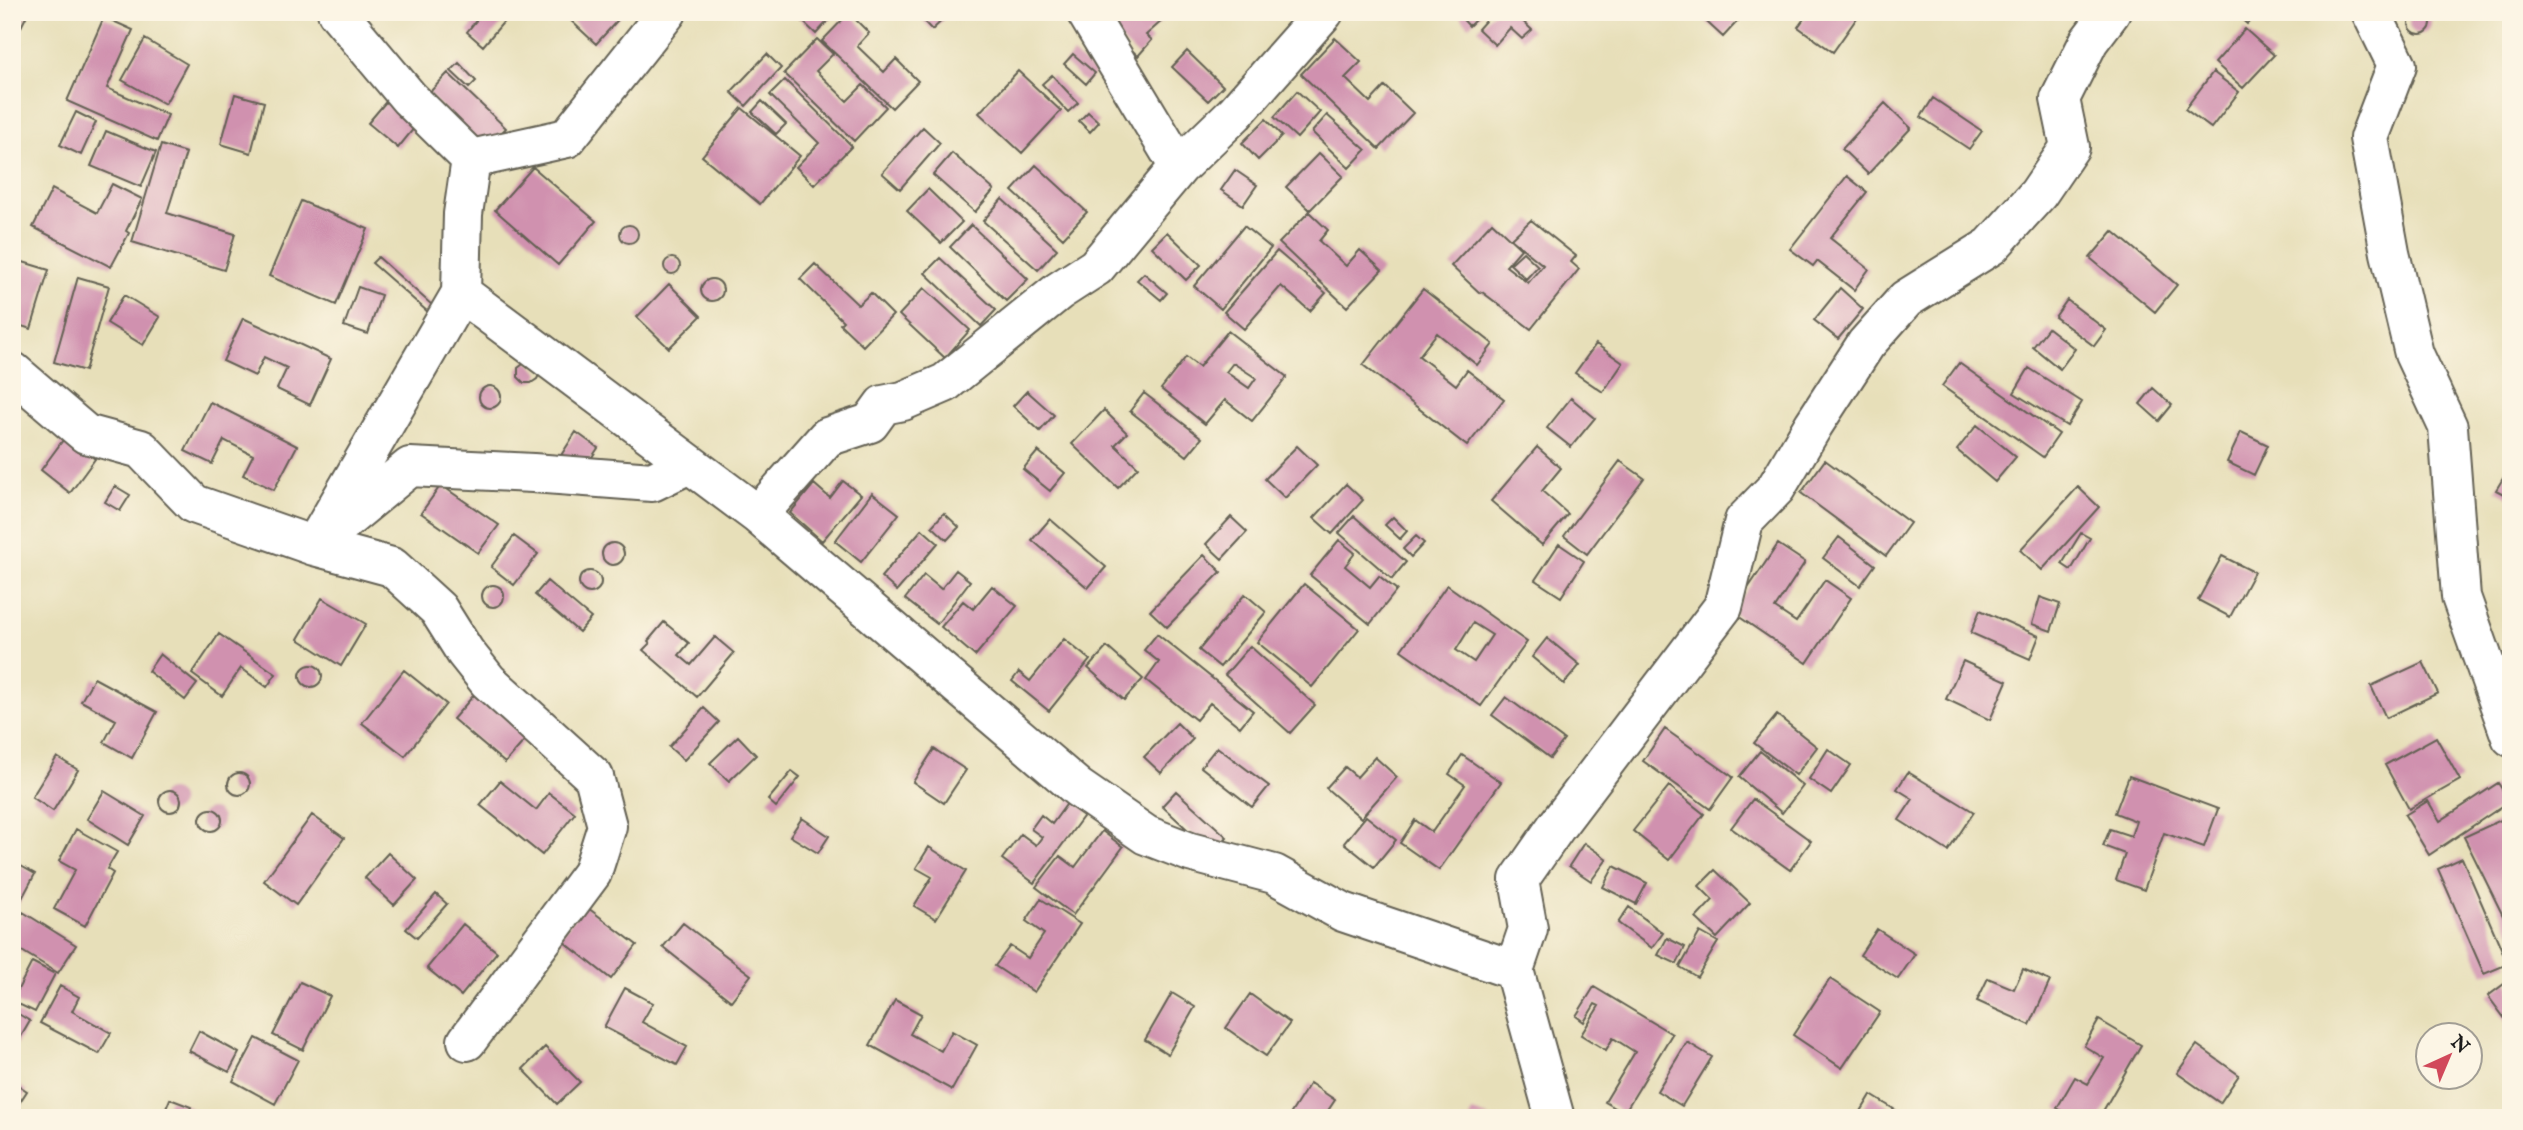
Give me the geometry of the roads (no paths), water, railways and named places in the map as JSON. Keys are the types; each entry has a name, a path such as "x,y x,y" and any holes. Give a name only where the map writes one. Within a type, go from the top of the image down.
{"street":[{"path":"337,12 409,98 471,159"},
{"path":"471,159 567,138 667,12"},
{"path":"1086,12 1180,167"},
{"path":"758,515 827,438 870,422 883,405 903,401 945,383 1059,291 1096,267 1180,167 1235,113 1324,12"},
{"path":"1556,1118 1514,970 1528,929 1519,880 1723,607 1744,522 1776,488 1866,344 1906,299 1991,246 2038,194 2070,147 2060,99 2089,41 2110,12"},
{"path":"2371,12 2397,65 2368,138 2414,354 2448,427 2461,597 2511,737"},
{"path":"314,546 461,293 463,214 471,159"},
{"path":"461,293 758,515 1078,788 1146,835 1190,852 1274,874 1343,912 1514,970"},
{"path":"12,371 86,434 141,449 194,504 314,546 391,568 438,609 465,652 488,681 594,777 607,826 592,873 467,1041"},
{"path":"314,546 410,467 652,482 689,464"}]}
